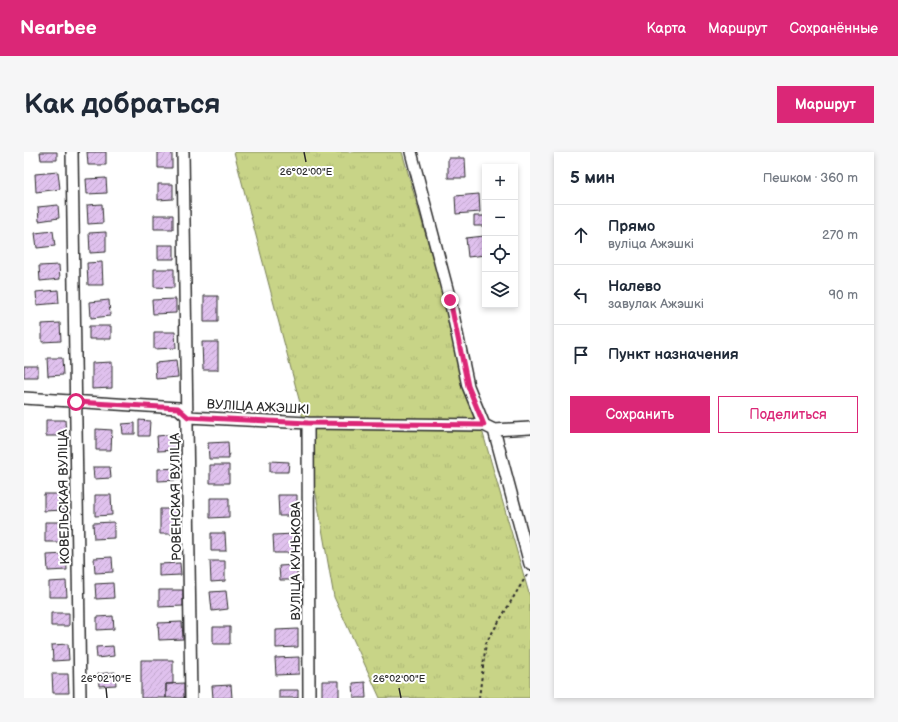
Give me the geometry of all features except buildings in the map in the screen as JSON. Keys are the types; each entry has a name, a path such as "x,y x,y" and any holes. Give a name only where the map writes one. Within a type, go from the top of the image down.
{"street":[{"name":"КОВЕЛЬСКАЯ ВУЛІЦА","path":"72,152 80,698"},
{"name":"РОВЕНСКАЯ ВУЛІЦА","path":"183,152 191,698"},
{"path":"411,152 450,300 468,386 489,427 530,564"},
{"name":"ВУЛІЦА АЖЭШКІ","path":"24,398 178,408 188,417 308,423 530,428"},
{"name":"ВУЛІЦА КУНЬКОВА","path":"308,423 309,698"}],"path":[{"path":"479,698 486,643 530,571"}],"green space":[{"path":"234,152 402,152 530,597 530,698 380,698 334,597 300,403"}],"route":[{"path":"76,402 178,408 188,417 308,423 484,425 468,386 450,300"}]}
